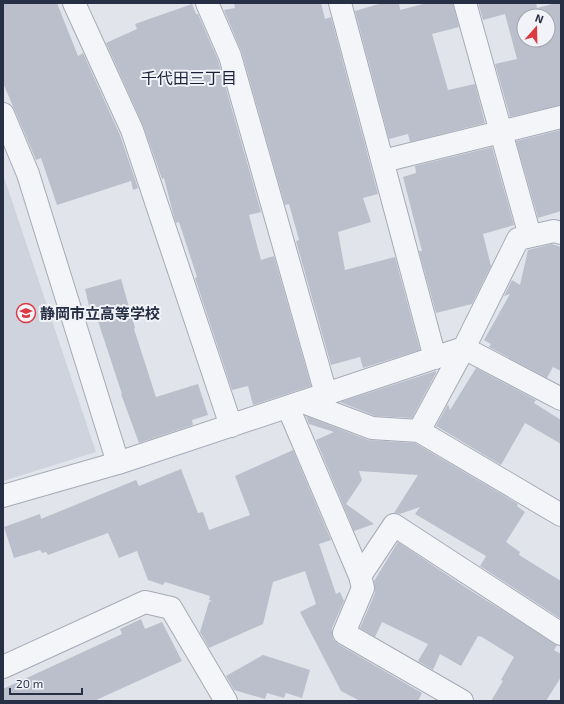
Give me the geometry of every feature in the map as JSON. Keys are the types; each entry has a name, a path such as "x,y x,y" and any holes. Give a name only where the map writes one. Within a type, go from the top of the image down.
{"street":[{"path":"74,3 132,130 231,426"},
{"path":"207,3 230,56 326,394"},
{"path":"340,3 435,358"},
{"path":"465,3 530,236"},
{"path":"3,114 28,174 118,463"},
{"path":"383,161 561,117"},
{"path":"420,431 464,348 518,239 554,231 561,233"},
{"path":"3,496 118,463 464,348 561,399"},
{"path":"295,404 372,428 420,431 561,515"},
{"path":"295,404 360,576 362,588 344,634 462,701"},
{"path":"360,576 394,525 561,634"},
{"path":"3,667 145,602 171,608 226,701"}],"shaded area":[{"name":"静岡市立高等学校","path":"3,174 96,452 3,481"}],"building":[{"path":"3,3 57,3 78,56 83,53 120,135 138,188 133,190 131,181 57,205 41,158 36,160 3,83"},
{"path":"234,3 321,3 325,19 331,17 378,194 363,198 371,222 338,232 345,270 395,257 420,350 363,368 360,357 331,365 296,241 299,240 289,204 285,205 242,53 224,10 235,8"},
{"path":"382,3 399,3 400,10 427,3 453,3 459,27 432,34 448,90 475,84 485,123 410,142 408,134 389,139 355,11"},
{"path":"478,3 536,3 537,8 561,3 561,105 510,117 495,64 517,59 505,14 483,20"},
{"path":"192,4 196,14 198,14 218,60 261,212 249,215 261,260 274,256 311,386 253,405 248,386 232,390 195,278 197,277 179,222 176,223 174,217 164,178 162,179 143,125 106,43 137,29 135,24"},
{"path":"561,130 561,211 538,218 516,141"},
{"path":"492,147 514,225 483,234 491,266 472,304 436,313 419,251 422,251 403,177 416,173 415,166"},
{"path":"552,244 561,247 561,371 553,367 547,378 489,347 491,344 484,340 510,294 504,296 512,280 520,285 528,250"},
{"path":"121,279 135,328 134,329 156,397 198,384 208,415 192,420 193,425 139,443 121,394 94,309 90,310 85,289"},
{"path":"476,368 536,400 534,403 561,420 561,444 525,423 501,465 436,426 448,404 450,410"},
{"path":"436,371 412,418 375,416 340,402"},
{"path":"306,416 368,440 415,443 518,504 517,506 525,512 506,542 520,552 519,555 561,581 561,619 480,566 486,556 415,514 420,507 400,514 394,513 418,475 359,471 362,480 346,504 374,524 354,531 316,440 334,432 309,424"},
{"path":"293,450 331,540 319,544 336,594 340,592 344,601 332,628 333,639 338,644 422,693 418,701 360,701 341,691 300,612 316,604 305,571 273,582 263,624 209,648 200,632 209,602 212,601 209,600 210,596 165,582 163,585 148,580 137,551 119,558 108,533 48,555 46,552 42,553 40,550 14,558 4,527 40,514 41,519 136,480 139,486 181,469 198,513 203,512 209,530 250,515 235,476"},
{"path":"398,542 465,587 557,645 554,650 561,654 561,677 546,701 491,701 503,681 501,680 514,657 482,637 478,636 461,666 440,654 433,670 418,661 428,644 382,622 375,637 360,628 375,593 374,581"},
{"path":"141,619 145,629 162,622 182,661 94,701 3,701 3,689 122,634 120,629"},
{"path":"263,655 310,670 302,698 286,693 284,698 267,693 265,699 234,690 226,676"}],"place":[{"name":"静岡市立高等学校","path":"26,313"}],"district":[{"name":"千代田三丁目","path":"189,77"}]}
